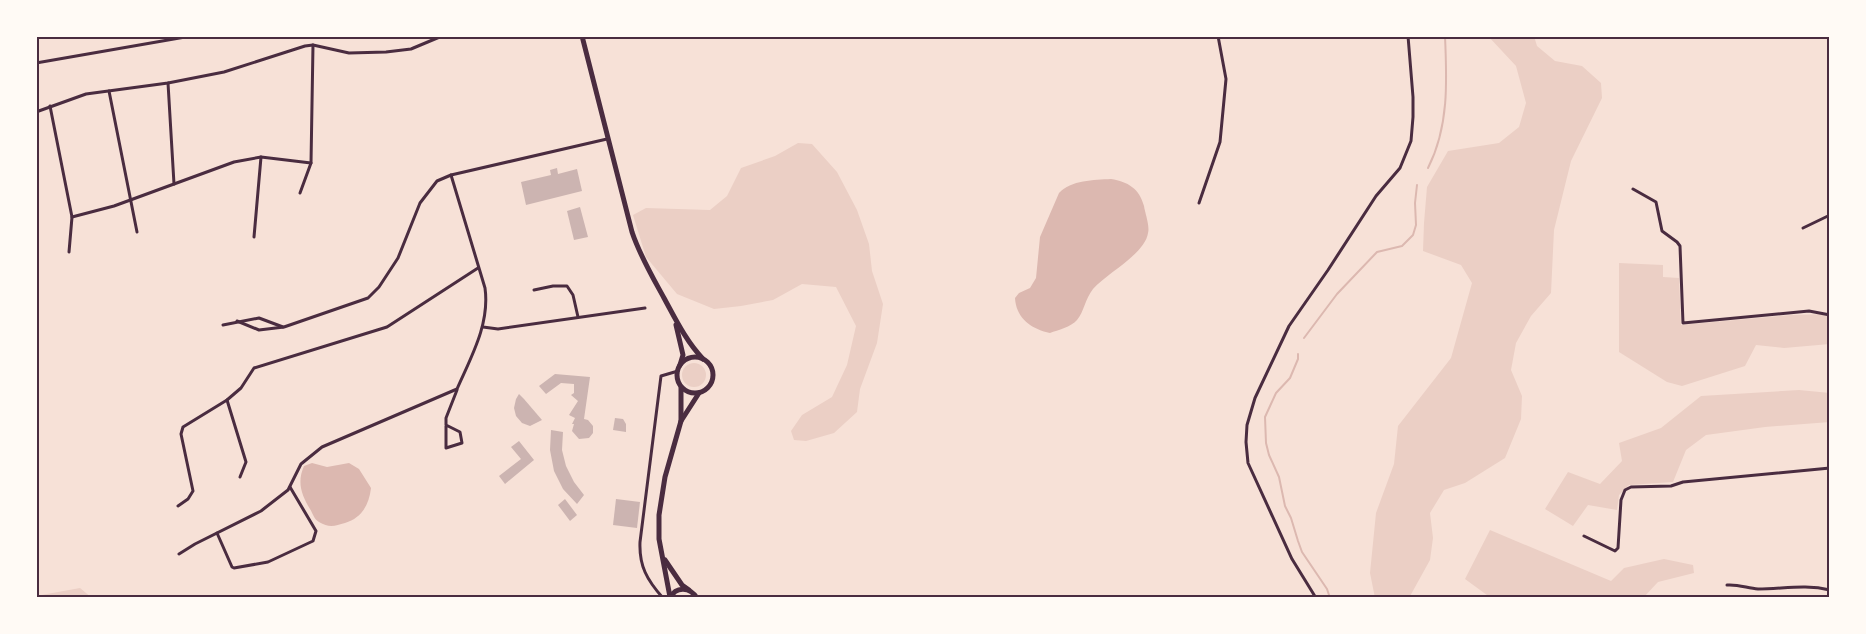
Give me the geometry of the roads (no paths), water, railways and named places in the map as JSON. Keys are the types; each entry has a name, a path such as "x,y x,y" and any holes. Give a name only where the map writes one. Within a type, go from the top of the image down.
{"main road":[{"path":"582,36 638,251 676,322 693,349 711,367 713,378 708,388 699,393 681,421 667,468 660,502 658,526 670,597"},
{"path":"676,322 683,355 678,381 689,392 699,393"},
{"path":"679,369 687,360 692,358 703,359"},
{"path":"681,386 681,421"},
{"path":"663,557 682,585 697,598"},
{"path":"670,597 676,590 689,590"}],"street":[{"path":"36,63 191,36"},
{"path":"36,112 86,94 168,83 224,72 305,46 313,45 349,54 386,52 411,50 442,36"},
{"path":"1199,203 1220,142 1226,78 1218,36"},
{"path":"1316,598 1292,559 1248,464 1247,424 1254,398 1289,326 1376,196 1400,168 1412,141 1413,97 1408,36"},
{"path":"300,192 311,163 313,45"},
{"path":"168,83 174,184"},
{"path":"109,92 129,200 137,232"},
{"path":"50,106 72,218 69,252"},
{"path":"237,321 259,330 284,327 368,298 379,286 398,258 420,203 437,182 451,175 608,139"},
{"path":"72,218 129,200 234,162 260,157 311,163"},
{"path":"254,236 260,157"},
{"path":"446,425 460,432 462,443 446,448 446,425 446,418 483,327 487,303 485,288 451,175"},
{"path":"1633,189 1656,202 1662,231 1680,246 1683,323 1809,311 1830,315"},
{"path":"1803,228 1830,215"},
{"path":"178,506 188,499 193,491 181,434 183,427 227,400 241,388 254,368 387,327 478,268"},
{"path":"534,290 553,286 567,286 571,290 578,317"},
{"path":"483,327 498,329 645,308"},
{"path":"223,325 259,318 284,327"},
{"path":"663,598 648,580 642,569 640,542 661,376 679,369"},
{"path":"179,554 261,511 288,490 301,464 322,447 457,389"},
{"path":"227,400 246,462 240,478"},
{"path":"1584,536 1615,551 1618,548 1621,500 1626,490 1632,487 1671,486 1683,482 1830,468"},
{"path":"217,533 234,568 268,562 313,541 316,530 290,486"},
{"path":"1727,585 1736,584 1758,589 1808,586 1830,590"}],"waterway":[{"path":"1428,168 1435,152 1443,120 1446,87 1445,36"},
{"path":"1304,338 1337,294 1377,252 1402,246 1413,235 1416,225 1415,203 1417,185"},
{"path":"1298,354 1298,359 1290,378 1276,393 1265,417 1266,443 1279,477 1285,506 1302,552 1327,589 1330,598"}]}
